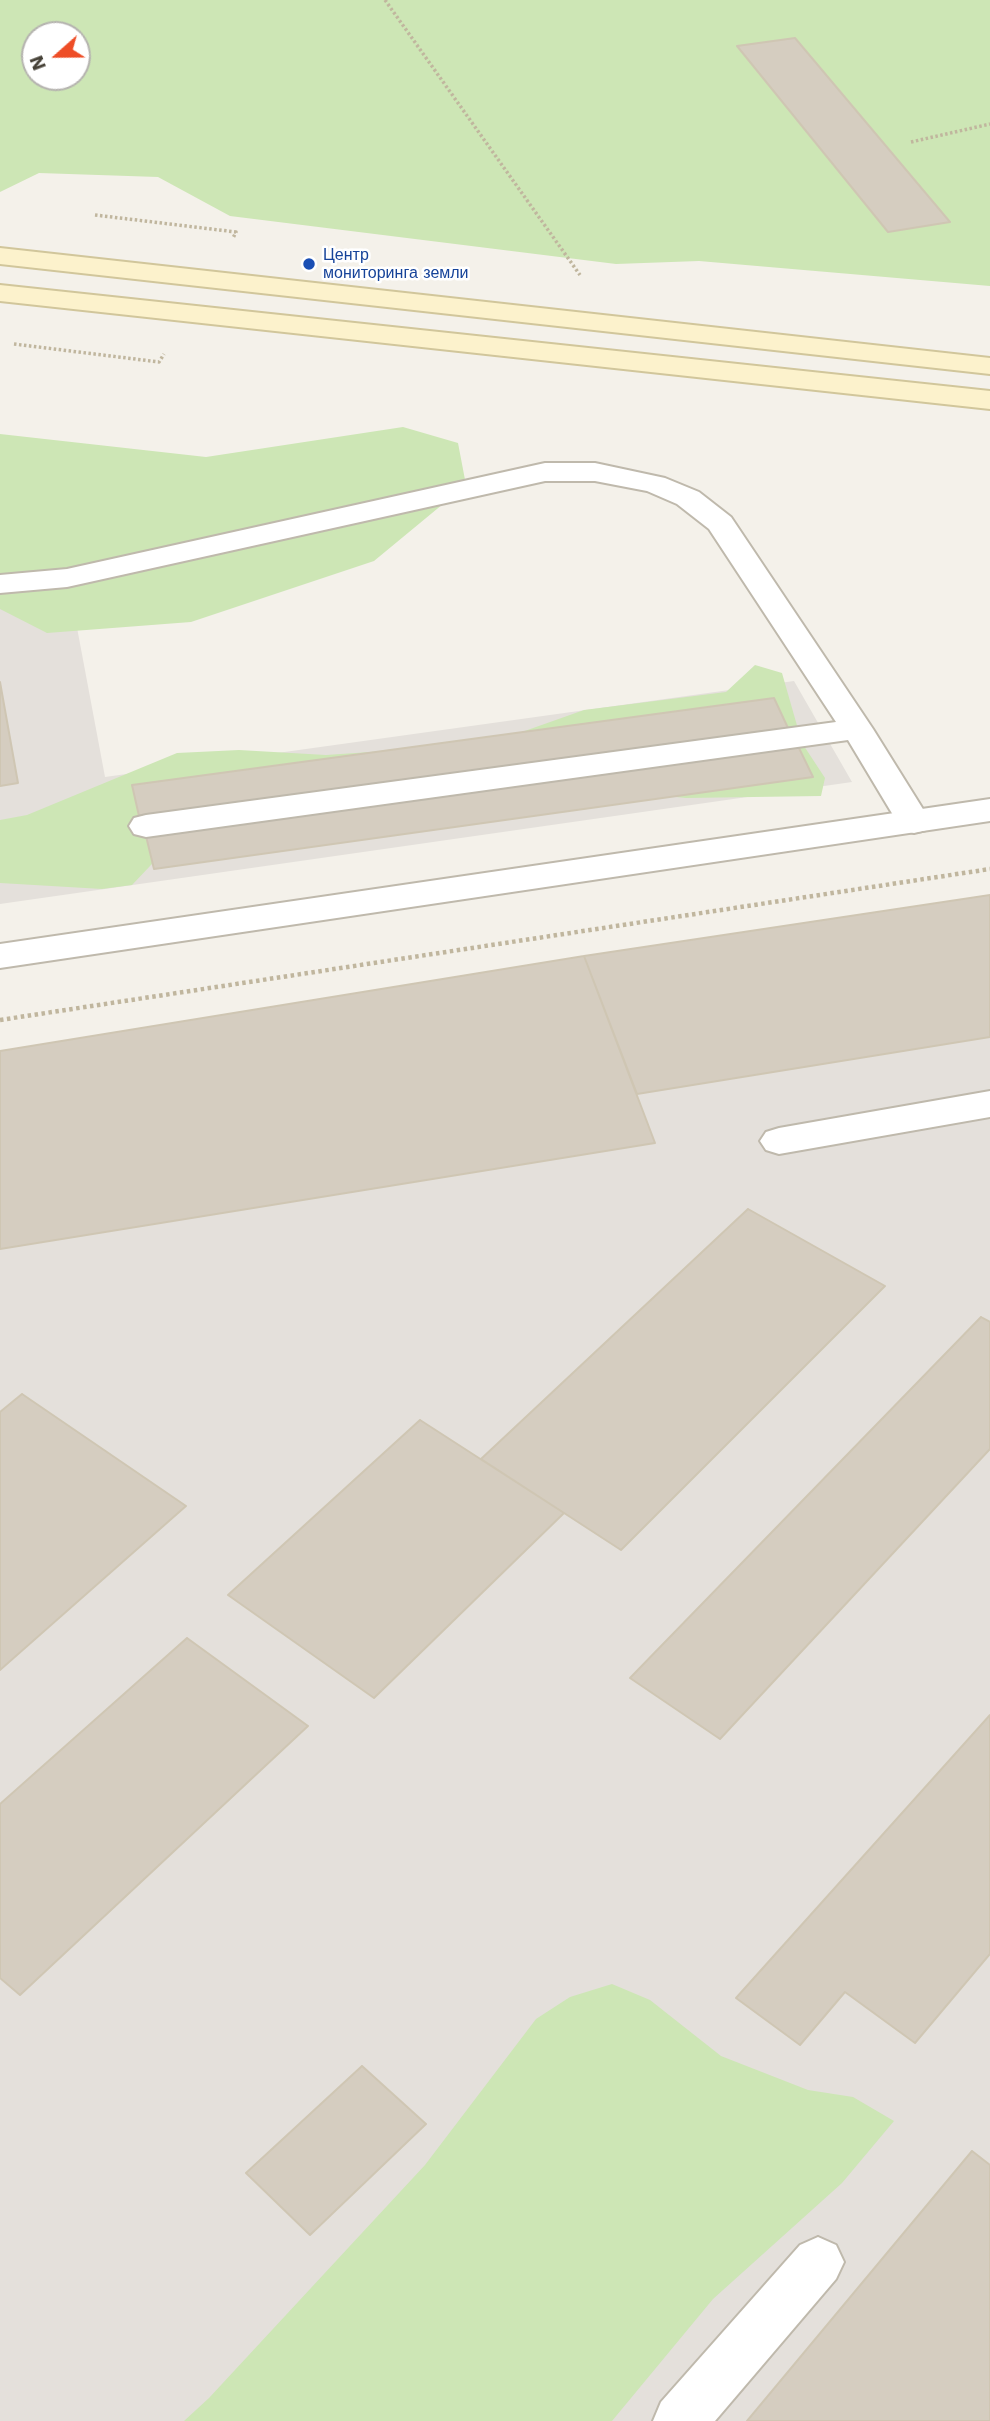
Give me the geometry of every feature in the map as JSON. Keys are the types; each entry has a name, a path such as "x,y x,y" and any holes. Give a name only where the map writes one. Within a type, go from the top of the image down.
{"main road":[{"path":"0,256 990,366"},
{"path":"0,293 990,400"}],"street":[{"path":"0,584 66,578 545,472 596,472 655,484 688,498 720,523 857,729 915,822"},
{"path":"146,826 857,729"},
{"path":"0,956 990,810"},
{"path":"779,1141 990,1104"},
{"path":"680,2421 818,2262"}],"path":[{"path":"385,0 585,282"},
{"path":"911,142 990,124"},
{"path":"95,215 197,227"},
{"path":"14,344 159,362 167,349"},
{"path":"0,1020 990,869"}],"shaded area":[{"path":"0,567 72,601 105,777 794,681 852,782 0,904"},
{"path":"990,895 990,2421 0,2421 0,1051 584,956"}],"green space":[{"path":"0,0 990,0 990,286 699,261 616,264 230,216 158,177 39,173 0,192"},
{"path":"403,427 458,443 466,485 374,561 191,622 47,633 0,609 0,434 206,457"},
{"path":"755,665 782,673 802,743 825,778 821,796 686,798 583,788 168,847 132,885 102,889 0,883 0,820 27,815 177,753 239,750 326,755 488,744 584,710 726,692"},
{"path":"612,1984 650,2000 721,2056 808,2090 853,2097 894,2121 842,2183 713,2299 612,2421 184,2421 209,2398 425,2165 536,2019 570,1997"}],"building":[{"path":"795,38 950,222 888,232 737,46"},
{"path":"0,682 18,783 0,786"},
{"path":"774,698 788,728 139,816 132,785"},
{"path":"798,746 813,777 154,869 146,836"},
{"path":"990,895 990,1037 637,1094 584,956"},
{"path":"584,956 655,1143 0,1249 0,1051"},
{"path":"748,1209 885,1286 621,1550 481,1459"},
{"path":"981,1317 990,1322 990,1449 720,1739 630,1678"},
{"path":"22,1394 186,1506 0,1670 0,1412"},
{"path":"420,1420 564,1513 374,1698 228,1595"},
{"path":"187,1638 308,1726 20,1995 0,1978 0,1804"},
{"path":"990,1715 990,1954 915,2043 845,1992 800,2045 736,1998"},
{"path":"362,2066 426,2124 310,2235 246,2173"},
{"path":"972,2151 990,2165 990,2421 747,2421"}],"place":[{"name":"Центр мониторинга земли","path":"309,264"}]}
